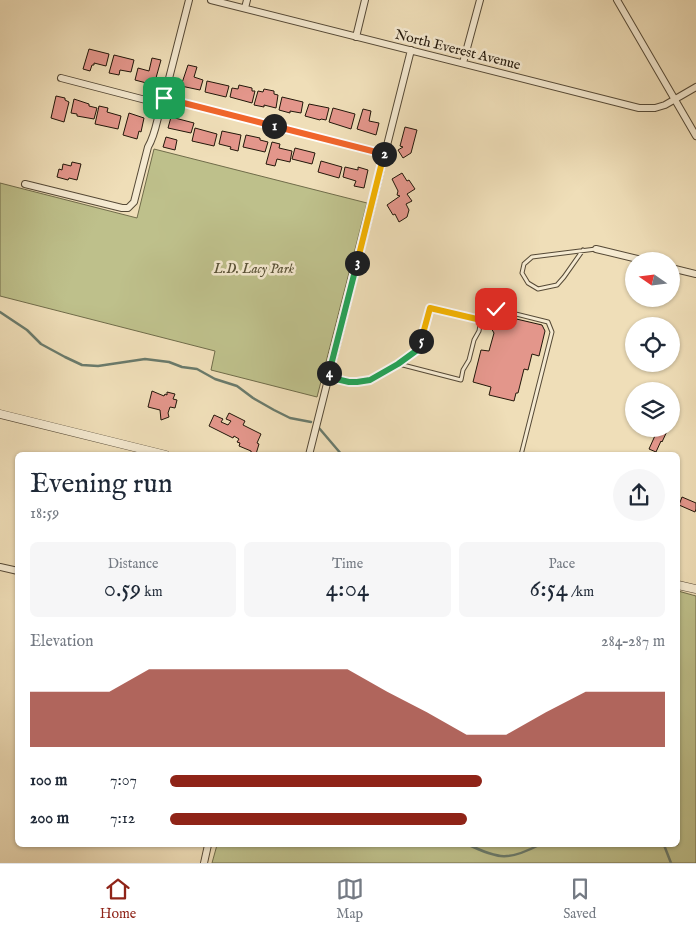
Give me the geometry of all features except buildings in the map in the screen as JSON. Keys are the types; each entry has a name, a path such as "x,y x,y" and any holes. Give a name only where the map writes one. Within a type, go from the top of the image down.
{"street":[{"path":"25,184 122,208 128,208 134,202 148,147 153,139 189,0"},
{"name":"North Everest Avenue","path":"211,0 638,108 655,108 665,105 696,87"},
{"path":"245,8 247,0"},
{"path":"356,37 365,0"},
{"path":"463,63 480,0"},
{"path":"617,0 696,136"},
{"path":"310,452 411,50"},
{"path":"61,78 384,154"},
{"path":"596,249 625,256"},
{"path":"680,270 696,274"},
{"path":"0,414 154,452"},
{"path":"0,567 15,571"},
{"path":"680,585 696,589"},
{"path":"204,863 208,847"}],"lane":[{"path":"583,250 556,285 538,289 528,283 522,274 524,264 532,257 583,250 596,249"},
{"path":"328,377 349,382 370,380 398,364 420,348 430,308 481,320"},
{"path":"398,364 461,380 474,340 479,331 481,320 488,312 496,309 548,322 552,332 522,452"}],"green space":[{"name":"L.D. Lacy Park","path":"154,149 367,203 317,397 211,370 215,351 0,296 0,183 137,218"},
{"path":"680,592 696,596 696,863 212,863 216,847 680,847"}],"waterway":[{"path":"0,312 27,330 41,344 82,365 98,366 145,359 169,362 182,367 197,369 215,379 237,386 253,398 290,418 311,422"},
{"path":"319,428 339,452"},
{"path":"474,847 488,853 504,856 519,854 535,847"},
{"path":"665,847 671,863"}],"route":[{"path":"164,98 384,154 328,377 349,382 370,380 398,364 420,348 430,308 481,320 488,312 496,309"}]}
